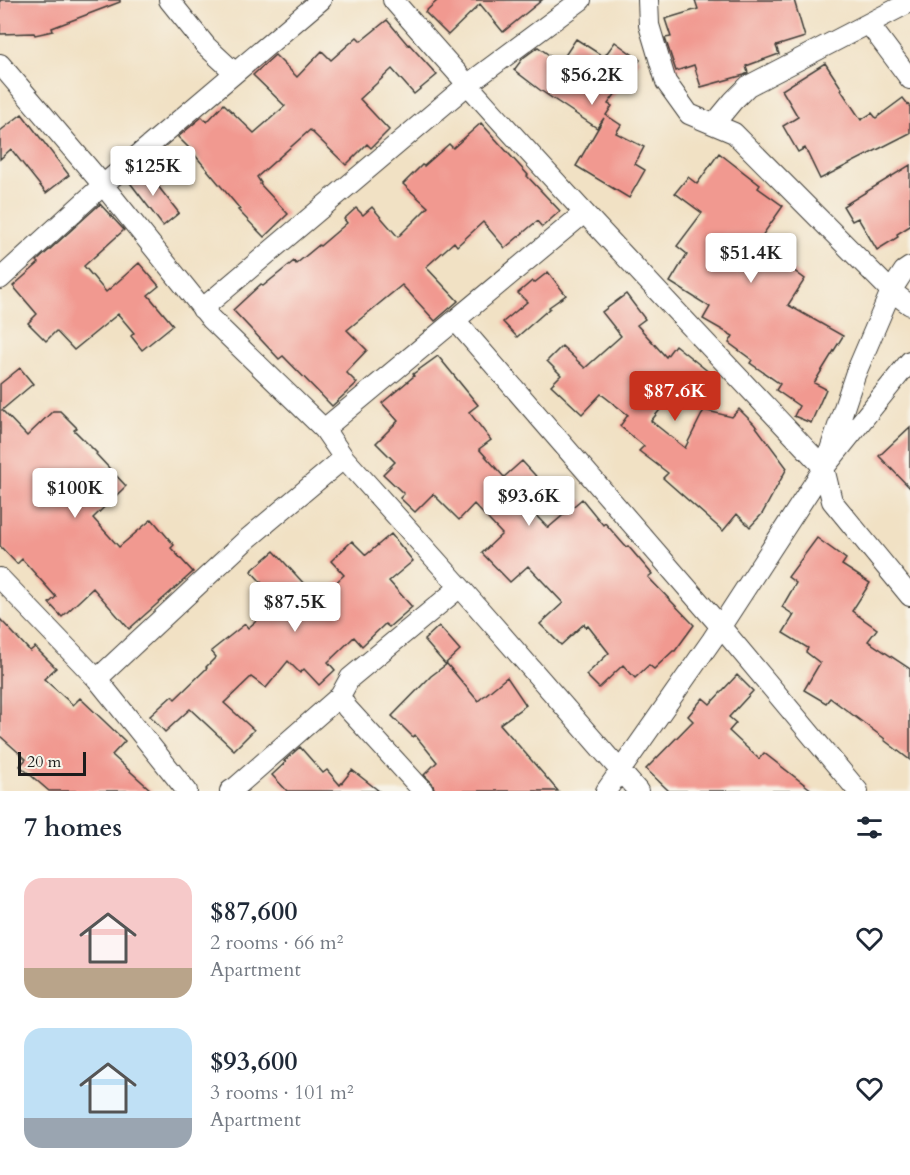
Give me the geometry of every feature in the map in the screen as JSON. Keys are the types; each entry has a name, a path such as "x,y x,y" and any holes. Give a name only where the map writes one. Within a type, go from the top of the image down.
{"street":[{"path":"169,0 206,46 235,73"},
{"path":"0,279 103,185 321,0"},
{"path":"393,0 584,213 824,468 832,501 910,596"},
{"path":"202,309 467,85 581,0"},
{"path":"648,0 649,25 666,82 689,114 734,133 891,291 910,306"},
{"path":"714,124 748,86 910,2"},
{"path":"868,24 910,79"},
{"path":"0,64 103,185 202,309 324,429 344,459 460,587 638,791"},
{"path":"324,429 584,213"},
{"path":"824,468 855,375 891,291 910,267"},
{"path":"455,320 721,627 858,791"},
{"path":"606,791 721,627 824,468 910,361"},
{"path":"97,679 245,541 344,459"},
{"path":"0,578 97,679 187,791"},
{"path":"230,791 340,696 350,678 460,587"},
{"path":"340,696 347,708 423,791"}],"building":[{"path":"0,0 120,0 120,2 52,28 53,31 35,35 34,33 0,34"},
{"path":"438,0 542,0 503,32 480,4 448,35 425,12"},
{"path":"695,0 794,0 805,37 776,46 779,54 746,66 748,73 744,75 701,87 694,65 676,71 665,38 671,37 665,19 698,9"},
{"path":"387,20 437,75 414,94 392,69 360,99 389,130 371,148 367,144 346,165 310,130 257,177 260,184 288,214 264,237 238,210 240,209 178,137 202,117 207,122 224,104 254,133 285,106 253,75 275,55 297,77 322,51 331,60 357,37 361,41"},
{"path":"576,39 604,57 615,42 640,60 608,104 612,106 606,115 621,125 616,133 644,147 635,164 645,170 629,198 576,166 604,118 597,128 514,70 523,58 538,47 560,63"},
{"path":"825,63 861,120 872,113 876,118 903,98 910,107 910,133 820,179 805,148 798,152 783,126 798,117 782,90"},
{"path":"22,114 69,175 46,193 11,149 0,159 0,131"},
{"path":"481,123 560,211 542,227 537,221 505,248 483,222 457,246 454,242 426,267 458,301 435,321 402,285 347,330 367,350 346,372 357,383 332,406 283,356 279,359 233,310 261,284 263,286 294,261 296,264 320,246 347,223 344,219 356,208 363,215 372,207 398,237 428,207 403,184 422,165 424,166 449,144 453,148"},
{"path":"719,153 760,185 758,188 783,206 757,243 805,279 788,305 843,336 814,383 826,389 811,423 794,416 799,406 776,390 780,384 750,363 752,360 729,343 733,336 703,319 710,307 670,282 687,254 677,246 702,213 675,193 688,177 697,184"},
{"path":"910,165 910,226 897,234 898,237 877,250 858,218 852,221 843,206"},
{"path":"143,167 179,213 163,226 128,180"},
{"path":"100,204 124,230 84,266 106,292 139,263 159,286 148,295 173,325 142,350 131,336 134,333 118,314 74,350 56,331 46,341 28,323 37,314 13,286"},
{"path":"548,272 566,295 549,307 517,337 503,322 527,302 518,293 532,281 534,283"},
{"path":"626,294 645,319 637,325 666,357 675,345 710,373 695,391 683,381 651,421 685,448 704,410 732,417 739,409 754,424 787,468 762,514 750,527 737,514 723,531 663,478 668,473 639,451 644,446 620,426 628,415 601,394 582,414 551,385 561,375 547,361 562,346 585,368 621,336 602,312"},
{"path":"438,356 478,405 469,412 491,440 479,449 504,477 522,461 545,486 525,504 548,528 582,499 603,525 605,523 626,547 628,546 652,574 648,577 694,625 675,651 654,669 649,665 635,678 623,665 599,688 586,675 609,653 584,624 561,645 540,624 563,603 528,566 510,582 482,553 502,534 474,504 459,520 433,494 415,512 400,498 404,494 383,474 395,462 376,443 398,421 382,403 414,376 413,374"},
{"path":"20,368 33,384 2,410 27,436 53,411 60,411 77,428 74,430 126,486 93,518 119,547 152,519 174,545 171,548 193,572 129,629 93,588 62,617 49,603 56,597 22,559 17,564 0,546 0,384"},
{"path":"910,427 910,488 879,456"},
{"path":"391,534 413,561 389,581 412,607 389,627 385,624 362,646 354,637 328,662 335,670 319,685 304,669 300,673 288,661 266,688 251,677 224,703 254,730 234,750 190,709 165,732 150,716 172,696 175,699 207,668 216,657 211,651 245,624 248,628 279,602 251,571 274,551 318,599 344,575 331,561 352,541 366,555"},
{"path":"817,538 846,559 842,565 870,583 852,611 877,629 868,641 910,669 910,760 830,698 826,703 804,690 820,663 806,652 808,648 783,633 794,615 782,607 796,583 788,577"},
{"path":"0,619 30,651 35,647 56,668 44,679 73,705 80,698 125,741 112,755 152,791 49,791 20,766 26,759 0,736"},
{"path":"439,626 460,650 445,664 424,640"},
{"path":"447,664 478,701 507,677 526,705 500,724 558,791 435,791 432,783 424,775 437,762 415,735 413,737 392,716 431,676"},
{"path":"737,675 753,691 729,717 736,723 729,731 759,759 764,753 813,791 669,791 646,769 693,721 688,716 703,698 710,704"},
{"path":"300,747 323,773 327,770 340,785 352,770 379,791 287,791 272,775"}]}
